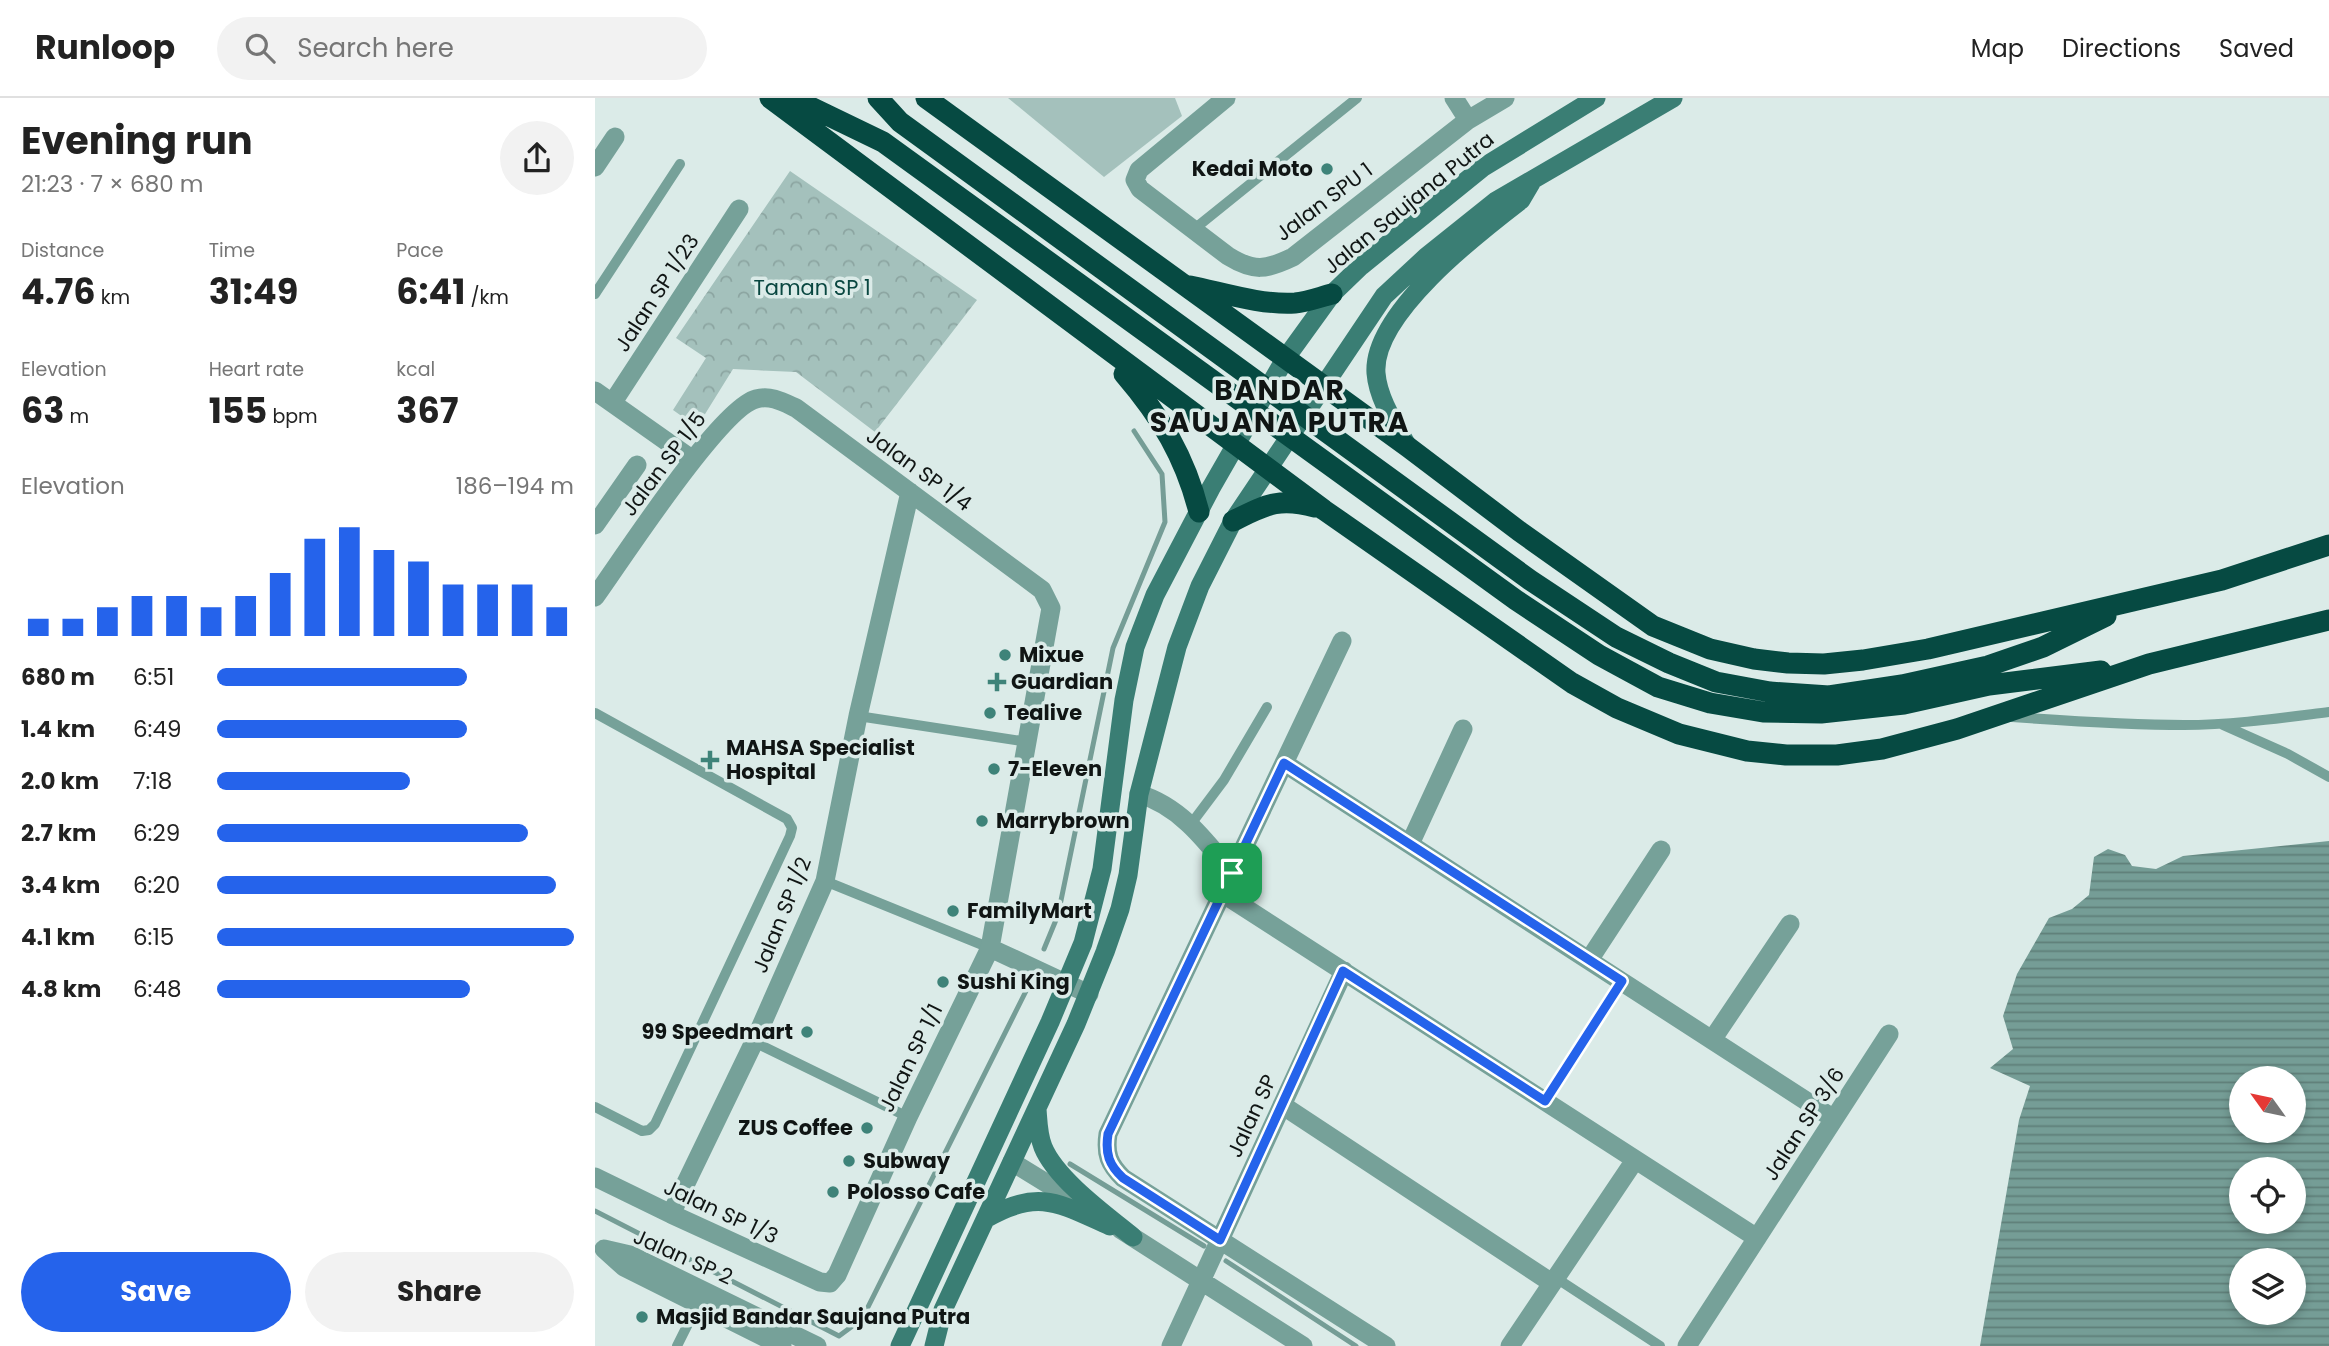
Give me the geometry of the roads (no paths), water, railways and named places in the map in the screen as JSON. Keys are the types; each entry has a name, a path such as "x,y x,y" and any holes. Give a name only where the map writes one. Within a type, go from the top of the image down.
{"highway":[{"path":"770,98 1324,510 1572,683 1617,709 1679,734 1747,751 1786,755 1837,755 1882,749 1957,729 2149,664 2329,620"},
{"path":"792,98 883,142 1515,600 1598,655 1658,687 1710,703 1763,712 1821,713 1904,704 1989,685 2149,664"},
{"path":"878,98 900,122 1530,579 1616,637 1716,682 1770,692 1829,696 1902,685 1988,666 2043,646 2139,600"},
{"path":"926,98 1653,626 1710,649 1754,659 1824,664 1863,660 1928,649 2222,580 2329,545"},
{"path":"1182,284 1279,303 1297,303 1332,294"},
{"path":"1100,345 1146,400 1181,456 1191,480 1199,512"},
{"path":"1233,520 1277,502 1299,503 1324,510"}],"main road":[{"name":"Jalan Saujana Putra","path":"903,1339 1083,943 1102,869 1124,700 1135,647 1155,596 1235,445 1285,359 1332,294 1361,266 1482,169 1596,98"},
{"path":"926,1346 1089,993 1120,909 1128,875 1139,794 1177,646 1200,586 1233,520 1384,296 1426,257 1496,201 1673,98"},
{"path":"1408,447 1386,406 1376,371 1380,347 1392,321 1411,296 1521,200 1535,176"},
{"path":"1037,1109 1043,1147 1050,1159 1076,1189 1133,1237"},
{"path":"987,1218 1018,1203 1050,1201 1133,1237"},
{"path":"935,1346 943,1310"},
{"path":"886,1346 903,1339"}],"street":[{"name":"Jalan SPU 1","path":"1226,98 1139,170 1135,180 1140,189 1193,230 1243,265 1259,268 1274,266 1293,257 1468,120 1505,98"},
{"path":"1454,98 1468,120"},
{"path":"595,167 615,138"},
{"name":"Jalan SP 1/23","path":"613,402 739,209"},
{"path":"595,391 693,460"},
{"name":"Jalan SP 1/4","path":"754,399 771,398 796,408 1042,590 1048,598"},
{"name":"Jalan SP 1/5","path":"595,597 693,460 726,419 754,399"},
{"path":"595,525 637,465"},
{"name":"Jalan SP 1/2","path":"671,1214 754,1042 825,881 858,716 910,492"},
{"name":"Jalan SP 1/1","path":"830,1283 837,1275 908,1117 990,948 1051,608 1048,598"},
{"path":"1342,640 1108,1134 1107,1156 1112,1167 1123,1178 1387,1346"},
{"path":"1410,844 1463,729"},
{"path":"1284,763 1834,1119"},
{"path":"1139,794 1152,798 1191,824 1232,873"},
{"path":"1590,960 1661,850"},
{"path":"1223,893 1757,1238"},
{"path":"1713,1040 1790,924"},
{"path":"990,948 1089,993"},
{"name":"Jalan SP","path":"1171,1346 1343,971"},
{"name":"Jalan SP 3/6","path":"1687,1346 1889,1034"},
{"path":"1282,1105 1554,1280"},
{"path":"1510,1346 1635,1160"},
{"path":"1012,1162 1303,1346"},
{"name":"Jalan SP 1/3","path":"595,1177 820,1282 830,1283"},
{"name":"Jalan SP 2","path":"599,1247 624,1267 817,1346"},
{"name":"Jalan SP 2","path":"701,1297 782,1346"}],"lane":[{"path":"1193,230 1357,98"},
{"path":"595,293 680,164"},
{"path":"1191,824 1224,780 1267,708"},
{"path":"1994,715 2081,722 2186,725 2329,712"},
{"path":"595,713 787,820 792,828 655,1124 649,1130 642,1131 595,1107"},
{"path":"858,716 1028,742"},
{"path":"2219,724 2288,754 2329,777"},
{"path":"825,881 990,948"},
{"path":"1545,1101 1622,981"},
{"path":"754,1042 908,1117"},
{"path":"1554,1280 1660,1346"},
{"path":"677,1346 701,1297"}],"waterway":[{"path":"1044,949 1058,915 1113,648 1165,522 1162,474 1134,431"},
{"path":"595,1211 839,1336 862,1319 1027,989"},
{"path":"1070,1164 1204,1246"},
{"path":"1226,1261 1356,1346"}],"place":[{"name":"Kedai Moto","path":"1327,169"},
{"name":"Mixue","path":"1005,655"},
{"name":"Guardian","path":"997,682"},
{"name":"Tealive","path":"990,713"},
{"name":"MAHSA Specialist Hospital","path":"710,760"},
{"name":"7-Eleven","path":"994,769"},
{"name":"Marrybrown","path":"982,821"},
{"name":"FamilyMart","path":"953,911"},
{"name":"Sushi King","path":"943,982"},
{"name":"99 Speedmart","path":"807,1032"},
{"name":"ZUS Coffee","path":"867,1128"},
{"name":"Subway","path":"849,1161"},
{"name":"Polosso Cafe","path":"833,1192"},
{"name":"Masjid Bandar Saujana Putra","path":"642,1317"}],"district":[{"name":"BANDAR SAUJANA PUTRA","path":"1280,406"}],"park label":[{"name":"Taman SP 1","path":"812,288"}]}
